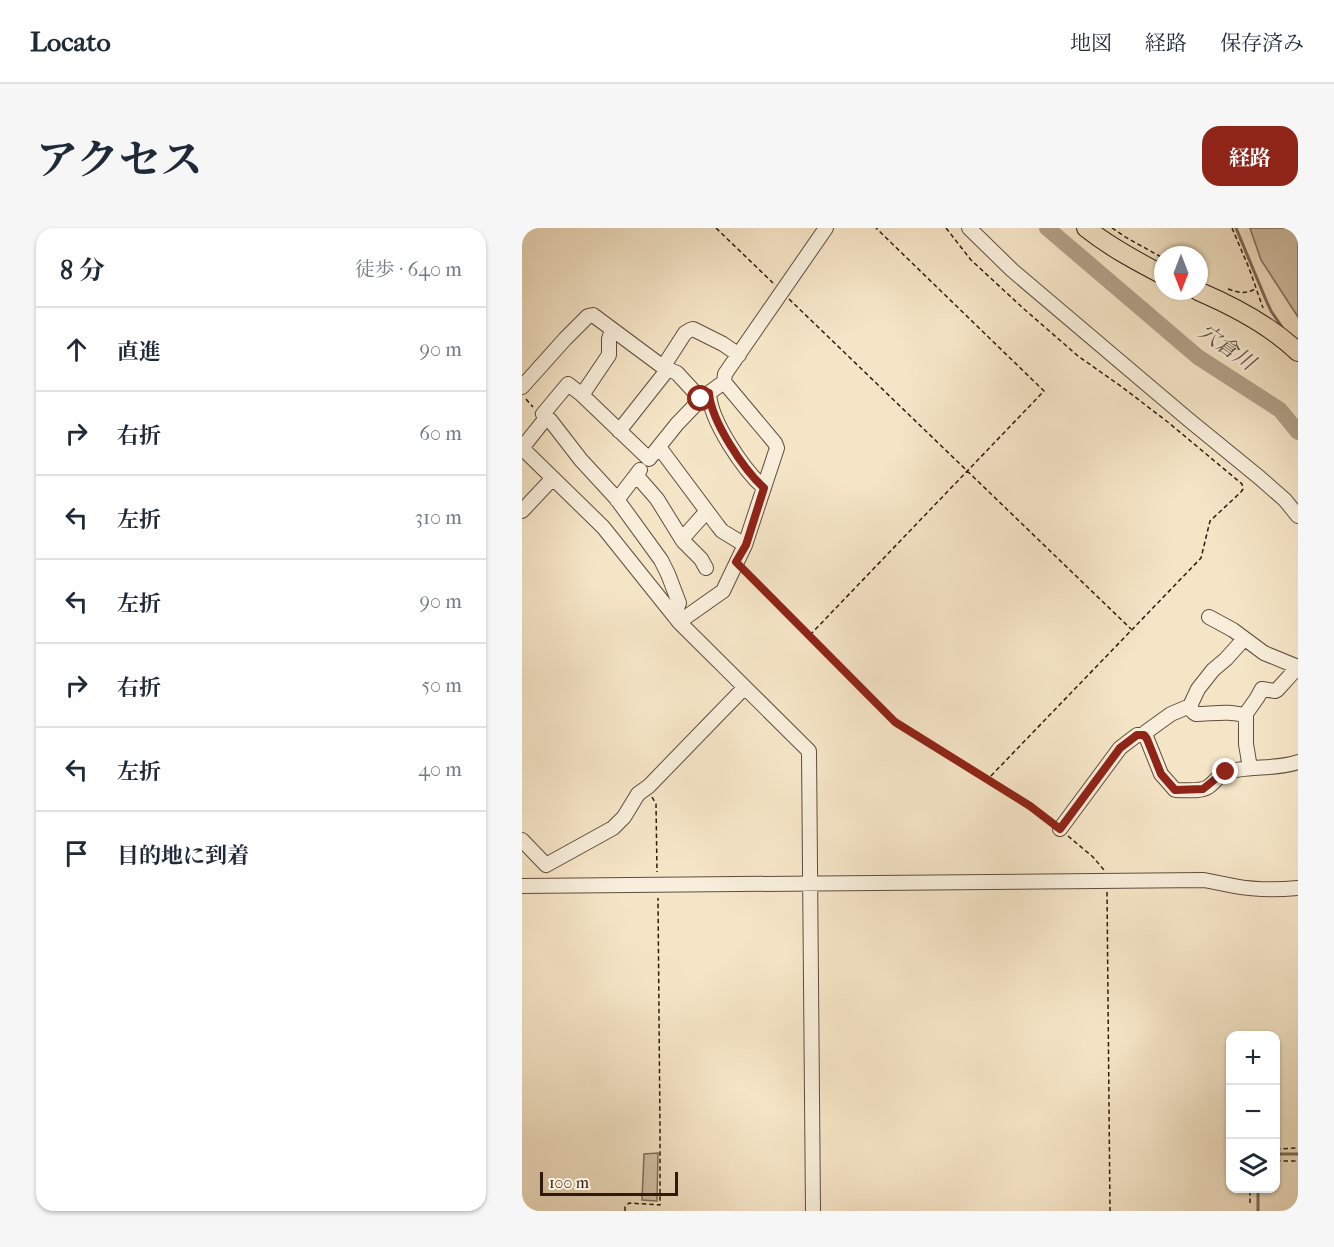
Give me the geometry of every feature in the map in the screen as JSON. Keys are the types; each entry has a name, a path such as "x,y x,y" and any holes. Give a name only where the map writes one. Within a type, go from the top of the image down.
{"main road":[{"path":"1086,228 1113,248 1154,270"},
{"path":"1208,290 1232,308 1268,328 1298,352"}],"street":[{"path":"615,515 636,475 677,424 705,396 724,382 725,374 826,228"},
{"path":"969,228 1012,270 1260,478 1285,500 1298,516"},
{"path":"522,387 565,339 588,316 593,315 705,396 721,430 756,481 764,488"},
{"path":"619,431 665,368 685,333 693,329 739,355"},
{"path":"582,395 609,355 609,339 612,330"},
{"path":"676,619 723,591 746,545 777,448 724,382"},
{"path":"649,459 568,384 522,448 553,478 615,515 661,560 679,603 676,619"},
{"path":"544,416 550,420 581,460 676,619 809,751 813,1211"},
{"path":"659,447 722,531 746,545"},
{"path":"636,475 657,499 682,540 701,559 705,568"},
{"path":"522,511 553,478"},
{"path":"682,540 706,512"},
{"path":"1209,617 1233,630 1264,653 1298,667 1275,691 1262,689 1245,715 1250,768"},
{"path":"1060,829 1120,748 1137,735 1144,735 1171,714 1190,706 1198,689 1213,670 1244,639"},
{"path":"522,840 546,865 613,828 624,817 638,794 744,688"},
{"path":"1190,706 1196,714 1245,715"},
{"path":"1144,735 1161,774 1175,790 1203,789 1226,772 1284,766 1298,762"},
{"path":"522,886 1204,880 1258,889 1298,888"}],"path":[{"path":"716,228 1132,630"},
{"path":"809,636 1044,391 876,228"},
{"path":"946,228 971,260 1023,309 1078,356 1169,423 1242,484 1243,489 1210,521 1201,558 987,779"},
{"path":"1112,228 1154,253"},
{"path":"1233,228 1268,328"},
{"path":"1220,285 1241,293 1256,289"},
{"path":"522,395 544,416"},
{"path":"736,562 895,722 1030,806 1093,857 1104,870 1107,881 1110,1211"},
{"path":"625,1211 629,1203 660,1205 656,804 646,788"},
{"path":"1280,1149 1298,1148"},
{"path":"1280,1161 1298,1161"},
{"path":"1250,1193 1250,1203"}],"shaded area":[{"path":"1250,228 1298,228 1298,317 1261,260"},
{"path":"658,1153 657,1201 642,1200 644,1154"}],"waterway":[{"name":"穴倉川","path":"1047,228 1198,357 1280,410 1298,432"},
{"path":"1236,228 1271,311 1282,327"},
{"path":"1280,1154 1298,1154"},
{"path":"1258,1193 1258,1211"}],"route":[{"path":"701,399 709,393 713,414 721,430 756,481 764,488 746,545 736,562 895,722 1030,806 1060,829 1120,748 1137,735 1144,735 1147,739 1161,774 1175,790 1203,789 1226,772"}]}
